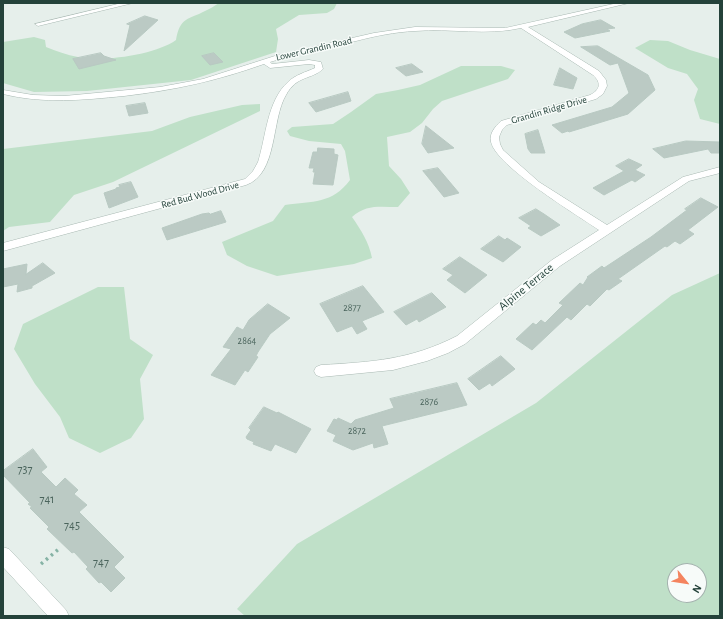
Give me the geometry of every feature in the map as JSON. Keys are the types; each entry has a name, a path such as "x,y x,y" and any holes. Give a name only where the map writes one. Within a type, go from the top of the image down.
{"street":[{"path":"38,24 130,3"},
{"name":"Lower Grandin Road","path":"3,92 24,96 62,99 142,92 213,79 292,53 403,30 444,28 495,31 626,3"},
{"name":"Grandin Ridge Drive","path":"522,26 596,72 603,80 604,88 592,97 504,123 496,131 494,136 496,147 536,184 607,230"},
{"name":"Red Bud Wood Drive","path":"3,247 235,186 250,180 260,171 280,100 286,88 295,80 319,69 318,64 309,62 270,66 265,61"},
{"name":"Alpine Terrace","path":"321,371 392,365 429,356 446,349 461,340 556,262 686,179 696,175 720,170"},
{"path":"3,554 60,616"}],"path":[{"path":"41,564 60,548"}],"green space":[{"path":"219,3 337,3 334,9 327,13 299,15 276,29 278,39 276,52 191,80 87,91 34,92 3,83 3,42 34,37 45,40 46,47 78,57 101,59 129,56 155,50 176,40 182,23"},
{"path":"650,40 668,41 690,50 720,59 720,124 700,119 694,100 698,89 687,74 668,68 635,48"},
{"path":"461,66 501,66 515,70 508,79 442,101 433,109 422,123 410,132 387,137 389,166 401,179 410,193 398,207 368,208 352,217 367,241 372,258 354,264 277,276 247,266 227,255 222,242 273,221 285,205 313,202 329,197 343,188 350,180 345,151 341,144 309,141 290,136 287,131 292,127 333,124 376,94 420,85"},
{"path":"260,104 260,111 113,182 74,195 50,222 9,227 3,231 3,149 152,131 190,117 242,105"},
{"path":"720,273 720,616 245,616 237,609 297,544 536,403 672,295"},
{"path":"98,287 124,287 130,339 153,355 140,379 144,419 131,438 100,453 69,438 60,417 35,384 14,349 23,324"}],"building":[{"path":"145,16 158,20 124,51 130,25 127,24"},
{"path":"601,20 615,28 607,29 610,31 575,38 564,32 582,24"},
{"path":"598,46 648,75 655,90 628,114 562,133 552,125 612,107 629,93 618,63 610,65 581,47"},
{"path":"101,53 104,56 116,60 79,69 73,59"},
{"path":"214,53 223,62 210,65 202,56"},
{"path":"412,64 423,72 406,76 396,68"},
{"path":"560,68 577,78 573,89 554,85"},
{"path":"348,92 351,101 316,112 309,103"},
{"path":"145,103 148,113 129,116 126,106"},
{"path":"426,126 454,148 428,153 422,144"},
{"path":"538,130 545,153 531,153 528,149 525,134"},
{"path":"686,141 720,142 720,153 711,153 708,149 664,158 653,149"},
{"path":"318,148 334,149 334,154 338,155 333,185 313,184 315,172 313,172 314,168 309,168 313,152 317,152"},
{"path":"629,159 642,165 635,170 645,175 635,182 632,180 604,195 593,188 624,171 616,166"},
{"path":"438,168 459,193 444,197 423,171"},
{"path":"131,182 138,197 109,208 104,193 120,187 119,185"},
{"path":"701,198 718,207 688,230 694,234 680,244 675,241 667,247 665,246 618,279 622,281 609,290 607,289 590,306 587,304 571,320 567,317 532,350 516,339 533,323 536,325 541,320 545,323 563,305 559,303 580,283 583,285 587,277 602,266 604,268 651,237"},
{"path":"536,209 560,225 541,236 528,228 531,226 519,218"},
{"path":"221,211 226,222 167,240 162,228 202,214 210,214"},
{"path":"499,236 505,240 507,238 521,247 503,262 481,249"},
{"path":"460,257 487,275 465,293 447,280 453,275 443,269"},
{"path":"43,263 55,273 32,286 32,288 17,292 18,284 3,287 3,269 27,264 26,274"},
{"path":"363,286 384,312 362,321 367,329 357,334 352,326 337,332 320,304"},
{"path":"432,293 446,307 419,322 417,319 406,325 394,312"},
{"path":"268,304 290,318 270,334 258,352 256,356 258,357 248,372 245,370 235,385 211,375 231,349 223,347 237,327 243,330 249,320"},
{"path":"501,356 515,369 492,386 490,383 479,390 468,379"},
{"path":"457,383 467,405 382,426 388,444 374,448 373,443 353,450 333,441 336,435 327,431 334,419 337,420 338,418 351,424 355,420 394,408 390,399"},
{"path":"264,407 277,413 278,412 311,429 296,453 275,444 271,451 253,444 254,442 247,439 246,437 251,430 249,428"},
{"path":"33,449 47,467 41,472 56,487 65,478 78,490 74,494 87,505 79,512 124,557 114,567 125,578 111,592 101,582 99,583 86,569 88,567 74,552 72,553 47,529 49,527 30,508 32,507 28,504 30,503 3,475 3,471"}]}
